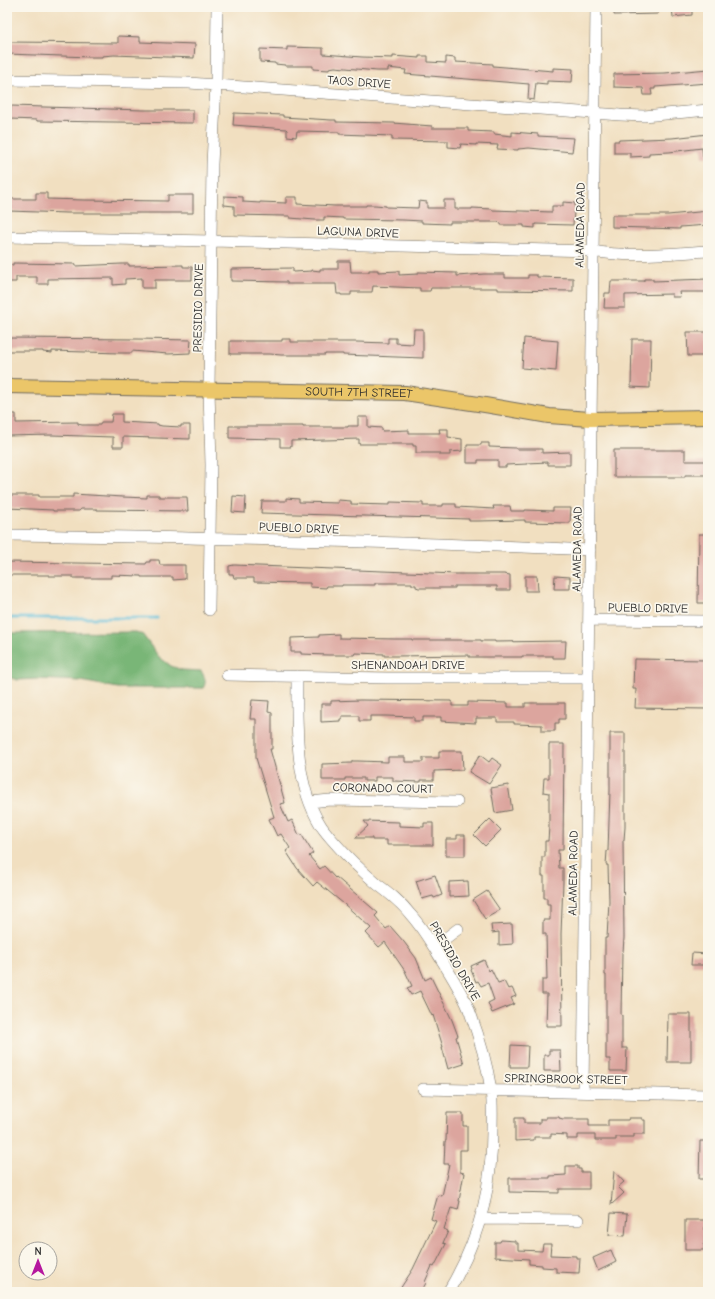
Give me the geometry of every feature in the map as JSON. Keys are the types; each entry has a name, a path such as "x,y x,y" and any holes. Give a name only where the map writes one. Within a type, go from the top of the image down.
{"main road":[{"name":"SOUTH 7TH STREET","path":"7,386 405,393 548,416 590,418 708,417"}],"street":[{"name":"PRESIDIO DRIVE","path":"209,610 211,464 209,389 212,164 216,84 217,7"},
{"name":"ALAMEDA ROAD","path":"583,1092 596,7"},
{"name":"TAOS DRIVE","path":"7,80 216,84 595,114 644,116 708,110"},
{"name":"LAGUNA DRIVE","path":"7,238 212,241 592,251 609,254 656,254 708,251"},
{"name":"PUEBLO DRIVE","path":"7,535 210,538 508,546 590,550"},
{"name":"PUEBLO DRIVE","path":"589,620 708,621"},
{"name":"SHENANDOAH DRIVE","path":"227,675 588,678"},
{"name":"PRESIDIO DRIVE","path":"297,676 297,740 299,759 310,802 320,824 353,862 406,909 416,920 453,978 468,1007 484,1056 491,1091 492,1148 488,1185 481,1219 466,1258 448,1292"},
{"name":"CORONADO COURT","path":"310,802 330,800 457,802"},
{"path":"434,948 458,929"},
{"name":"SPRINGBROOK STREET","path":"423,1089 708,1095"},
{"path":"481,1219 578,1220"}],"green space":[{"path":"136,632 142,634 159,657 171,666 182,670 201,671 205,680 203,688 118,688 81,681 37,679 18,680 7,677 7,633"}],"building":[{"path":"614,7 658,7 658,14 614,15"},
{"path":"672,7 692,7 692,15 673,17"},
{"path":"118,36 140,37 140,42 195,44 194,58 114,55 90,57 7,54 7,42 118,43"},
{"path":"287,47 323,48 323,54 362,57 393,58 393,56 419,58 419,56 428,56 428,62 446,63 446,57 455,58 455,62 493,64 493,66 553,71 553,68 573,69 572,82 547,81 547,84 536,83 534,100 528,99 529,84 405,74 406,70 388,68 388,71 335,67 329,68 329,70 313,69 313,66 285,66 275,63 260,62 260,49 287,50"},
{"path":"708,69 708,83 655,87 655,89 651,89 652,95 644,95 643,88 614,87 614,74 665,73"},
{"path":"11,106 193,110 193,123 37,121 10,119"},
{"path":"234,113 283,115 283,117 336,120 336,122 393,123 432,126 432,128 468,128 468,131 494,132 494,134 512,136 512,132 538,134 538,136 574,138 572,152 529,148 518,150 497,149 498,145 476,144 461,144 460,148 448,147 448,141 392,140 392,136 339,134 339,132 297,131 296,137 287,136 286,129 233,125"},
{"path":"708,134 708,157 703,157 702,148 649,153 649,156 630,157 630,153 614,153 614,141 672,138"},
{"path":"36,193 47,193 47,199 84,200 168,201 168,195 193,195 193,213 67,213 9,211 9,199 36,199"},
{"path":"224,196 243,197 243,202 286,203 286,197 297,197 297,204 335,206 375,205 386,207 418,208 419,201 427,202 427,208 444,208 444,200 455,200 455,209 472,208 552,212 552,206 563,206 563,202 575,203 575,212 573,225 535,224 535,228 524,227 524,225 501,225 501,223 497,222 450,222 450,224 422,223 422,221 343,219 324,217 324,220 315,220 290,218 290,216 234,215 234,206 224,205"},
{"path":"708,211 708,225 680,227 680,229 612,227 612,215 668,215"},
{"path":"338,261 350,261 351,272 369,272 369,270 378,270 378,272 399,271 399,275 418,274 418,272 457,273 457,276 505,274 505,278 528,278 528,275 537,275 537,277 573,278 573,291 498,290 498,288 431,288 430,291 420,291 420,288 373,286 372,292 351,292 351,295 341,295 337,294 336,284 287,284 287,282 231,281 231,269 293,268 293,272 312,270 320,271 320,269 338,269"},
{"path":"13,263 75,264 75,266 122,264 129,264 129,266 183,265 183,267 192,267 192,280 155,280 155,288 142,288 142,278 125,279 125,284 113,285 113,278 48,279 48,284 37,284 37,277 16,277 16,282 9,282 9,265 13,265"},
{"path":"644,279 653,279 653,281 708,279 708,292 679,292 680,297 672,297 672,294 625,295 625,308 604,308 605,293 610,293 611,281 644,281"},
{"path":"414,329 423,329 423,358 343,354 230,354 230,341 282,341 282,339 291,339 291,342 388,343 388,338 396,338 396,343 413,344"},
{"path":"687,332 708,332 708,356 688,356"},
{"path":"8,338 191,340 190,353 168,354 132,351 132,353 120,353 52,351 52,353 43,351 8,351"},
{"path":"524,338 558,341 556,371 522,368"},
{"path":"632,339 651,339 650,388 631,387"},
{"path":"7,414 16,414 16,423 78,422 78,424 82,425 100,425 101,422 111,422 112,414 122,414 122,422 181,427 181,425 190,425 190,439 123,437 123,447 113,447 113,437 52,435 7,436"},
{"path":"358,417 368,417 368,427 382,428 382,431 409,430 409,433 440,433 439,429 448,429 448,437 462,439 462,451 450,452 450,455 440,455 440,453 416,453 416,446 413,446 413,444 359,444 359,439 291,441 291,447 280,447 280,439 229,438 229,426 348,427 358,426"},
{"path":"481,443 489,443 489,447 542,449 542,453 570,452 570,465 548,465 548,462 498,467 498,460 478,460 478,463 467,463 467,445 481,445"},
{"path":"614,450 685,450 685,461 708,461 708,475 685,475 685,477 614,477"},
{"path":"73,494 147,498 147,495 159,495 159,497 187,497 188,511 81,509 79,511 53,511 7,508 7,495 73,497"},
{"path":"233,496 246,497 245,513 232,512"},
{"path":"286,498 299,499 299,502 338,503 338,500 351,501 351,504 390,505 390,502 423,503 423,506 443,506 443,504 456,504 456,507 494,509 493,506 510,506 511,511 553,511 553,508 571,508 570,523 525,522 525,520 469,521 469,519 261,513 262,501 286,501"},
{"path":"699,534 708,534 708,603 698,603"},
{"path":"150,560 159,560 160,565 185,565 185,579 173,580 173,577 111,575 111,578 73,578 73,576 7,575 7,562 146,564 147,562 150,562"},
{"path":"229,566 456,574 504,574 510,575 510,590 497,590 497,586 419,588 416,587 416,585 412,585 412,583 375,583 375,585 342,585 327,586 326,588 310,587 310,583 254,582 254,578 234,578 233,574 229,574"},
{"path":"525,576 537,576 538,591 525,591"},
{"path":"555,576 570,577 570,589 554,589"},
{"path":"339,634 339,638 481,640 495,642 566,641 565,658 553,658 553,656 469,657 469,655 384,656 384,654 355,653 354,655 328,655 291,652 291,638 319,637 319,635"},
{"path":"634,659 708,660 708,709 635,708 636,689 633,689"},
{"path":"252,700 269,701 268,712 272,713 272,749 270,749 285,803 280,804 288,822 292,820 299,835 301,834 313,853 309,856 320,869 324,866 335,878 336,877 378,913 375,916 386,929 390,926 416,958 425,980 431,977 452,1020 458,1036 456,1037 464,1064 448,1069 433,1015 432,1016 420,991 411,995 407,988 412,986 405,971 385,942 379,947 366,933 371,928 317,882 313,886 297,868 286,851 290,848 281,834 277,836 269,819 274,817 256,758 256,719 250,719"},
{"path":"331,701 452,701 452,706 468,706 468,702 508,703 508,707 525,707 525,703 565,703 565,719 559,719 559,723 555,723 555,731 542,731 542,725 497,722 497,718 476,718 476,723 441,721 441,717 423,717 423,721 414,721 414,717 370,716 370,721 359,721 359,716 342,716 340,721 321,722 321,704 331,704"},
{"path":"610,733 625,733 625,827 623,840 624,938 622,952 621,1015 622,1048 627,1048 626,1071 610,1071 610,1059 606,1059 605,938 607,938 609,901 608,865 606,865 608,851 610,791"},
{"path":"549,744 564,744 563,850 558,850 559,868 563,868 561,934 562,1026 546,1026 547,994 542,994 542,980 547,980 546,934 543,934 543,920 550,920 550,904 547,904 547,898 544,898 544,876 542,876 542,857 545,857 545,841 548,841 549,827 549,793 543,792 544,778 549,778"},
{"path":"439,751 462,751 463,770 434,771 434,780 421,780 421,782 393,781 393,777 375,777 375,781 364,781 364,778 322,780 322,764 352,763 352,761 388,762 388,757 405,757 405,762 423,762 423,758 439,758"},
{"path":"480,755 489,762 492,758 502,765 489,784 469,772"},
{"path":"508,785 512,810 495,813 491,788"},
{"path":"490,819 501,830 485,846 474,835"},
{"path":"364,821 399,822 399,826 424,827 424,823 433,823 433,845 387,845 387,840 355,838 368,826"},
{"path":"457,835 465,835 465,856 446,856 446,839 457,839"},
{"path":"435,875 442,895 434,898 433,896 422,899 416,881"},
{"path":"468,881 469,896 449,897 449,882"},
{"path":"487,891 500,910 485,919 473,900"},
{"path":"512,924 513,944 499,945 499,932 492,933 491,925"},
{"path":"692,953 708,954 708,965 691,965"},
{"path":"484,960 489,971 491,969 498,983 504,981 508,989 512,988 516,996 511,998 514,1004 492,1013 488,1003 494,1000 488,983 481,986 478,981 476,982 471,970 471,966"},
{"path":"668,1014 691,1014 691,1062 667,1062"},
{"path":"511,1045 528,1046 527,1067 510,1067"},
{"path":"549,1050 560,1050 561,1071 544,1071 544,1055 549,1055"},
{"path":"447,1113 463,1113 463,1126 467,1126 467,1150 460,1150 460,1172 464,1173 458,1210 451,1208 444,1229 448,1231 443,1243 446,1244 434,1267 432,1266 421,1292 398,1292 413,1269 436,1221 431,1219 438,1195 442,1196 449,1164 444,1164"},
{"path":"546,1117 559,1117 563,1119 589,1119 589,1126 608,1126 608,1120 642,1118 642,1120 645,1120 645,1134 634,1134 634,1137 616,1137 616,1140 595,1140 595,1135 578,1135 578,1139 567,1139 567,1135 551,1134 551,1137 534,1137 534,1140 515,1141 515,1118 524,1118 524,1123 540,1123 540,1119 546,1119"},
{"path":"700,1141 708,1141 708,1179 699,1179"},
{"path":"566,1166 578,1166 578,1169 581,1169 581,1172 589,1172 589,1189 559,1189 559,1193 509,1192 509,1178 550,1178 550,1176 566,1175"},
{"path":"614,1171 624,1182 618,1187 624,1193 611,1205"},
{"path":"611,1213 627,1214 625,1236 609,1235"},
{"path":"685,1220 705,1220 704,1250 685,1250"},
{"path":"501,1240 515,1241 515,1243 518,1243 518,1250 542,1251 543,1244 551,1244 550,1255 576,1256 576,1258 580,1258 579,1273 556,1272 556,1268 529,1264 529,1259 495,1257 495,1242 500,1242"},
{"path":"611,1250 616,1262 598,1271 593,1258"}],"waterway":[{"path":"7,618 157,618"}]}
